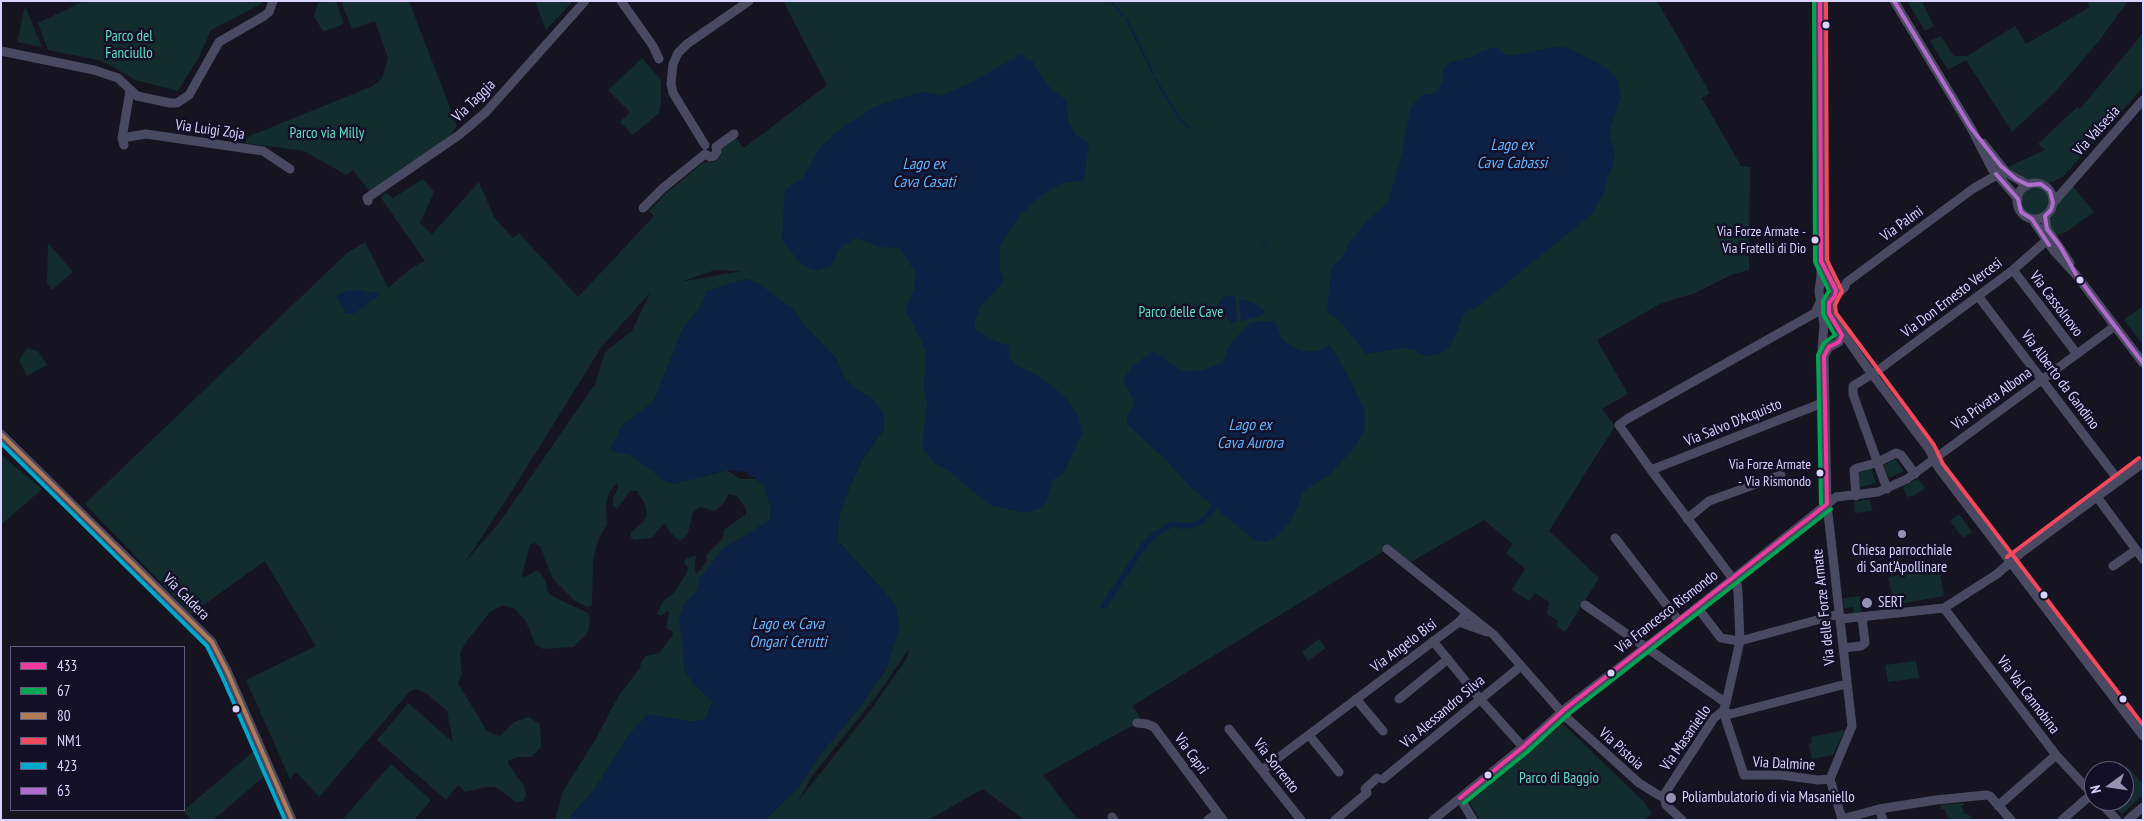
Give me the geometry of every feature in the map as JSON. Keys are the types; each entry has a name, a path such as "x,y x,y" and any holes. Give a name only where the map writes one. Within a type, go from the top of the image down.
{"street":[{"name":"Via Luigi Zoja","path":"1,51 94,70 118,78 137,96 170,103 184,100 189,95 219,42 264,16 269,12 272,1"},
{"name":"Via Taggia","path":"368,200 367,198 459,135 486,112 585,1"},
{"path":"621,1 653,46 659,58"},
{"path":"705,150 673,94 671,84 673,64 678,54 687,44 749,1"},
{"name":"Via delle Forze Armate","path":"1820,1 1820,294 1823,319 1827,504 1852,726 1830,779"},
{"path":"1894,1 1997,170 2018,199 2020,210 2024,215 2032,219 2046,241 2077,276 2143,363"},
{"name":"Via Luigi Zoja","path":"130,91 123,142 146,134 263,151 290,169"},
{"name":"Via Valsesia","path":"2053,203 2143,100"},
{"path":"643,208 712,144 716,147 734,134"},
{"path":"1997,170 2028,185 2041,184 2050,191 2053,203 2051,210 2045,216 2032,219"},
{"name":"Via Palmi","path":"1833,285 1847,282 1997,170"},
{"name":"Via Valsesia","path":"2050,191 2072,180"},
{"path":"2018,199 2022,190 2028,185"},
{"path":"2045,216 2048,229 2077,276"},
{"name":"Via Don Ernesto Vercesi","path":"1876,463 1852,389 1855,384 2013,270 2046,241"},
{"name":"Via delle Forze Armate","path":"1821,261 1836,290 1829,303 1829,313 1840,330 1934,459 2143,736"},
{"name":"Via Cassolnovo","path":"2013,270 2077,354"},
{"name":"Via Palmi","path":"1833,297 1844,288 1847,282"},
{"path":"1733,579 1650,470 1620,425 1627,419 1729,360 1815,313 1820,294 1826,283 1833,285"},
{"path":"1820,294 1824,299 1833,297"},
{"name":"Via Alberto da Gandino","path":"1978,296 2119,480"},
{"path":"1815,313 1823,319"},
{"path":"1824,356 1829,347 1836,344 1841,340 1840,330 1830,326 1823,334 1826,343 1836,344 1852,346"},
{"name":"Via Privata Albona","path":"1887,489 1915,474 2115,326"},
{"name":"Via Salvo D'Acquisto","path":"1650,470 1825,402"},
{"name":"Via Caldera","path":"1,434 212,642 228,673 292,820"},
{"path":"1856,496 1854,470 1876,463 1896,453 1901,455 1915,474"},
{"path":"1876,463 1887,489"},
{"path":"1697,607 1721,638 1740,641 1839,616 1862,617 1944,608 1997,574 2143,463"},
{"path":"1687,519 1709,501 1781,475"},
{"name":"Via Francesco Rismondo","path":"1433,820 1523,747 1561,713 1836,497 1856,496 1887,489"},
{"path":"2097,497 2143,559"},
{"path":"1615,538 1679,621"},
{"name":"Via Pistoia","path":"1387,549 1494,634 1561,713 1639,783 1660,796 1664,795"},
{"path":"2113,566 2136,550"},
{"name":"Via Masaniello","path":"1664,795 1714,718 1724,707 1740,641 1738,592 1737,584 1733,579"},
{"path":"1584,605 1646,646 1731,714 1846,684"},
{"name":"Via Val Cannobina","path":"1944,608 2056,755 2084,785"},
{"name":"Via Angelo Bisi","path":"1262,770 1459,622 1467,613"},
{"path":"1842,648 1864,645 1862,617"},
{"path":"1459,622 1494,634"},
{"path":"1433,641 1480,699 1523,747"},
{"path":"1399,699 1448,659"},
{"name":"Via Alessandro Silva","path":"1335,820 1367,793 1365,789 1521,666"},
{"path":"1356,699 1383,731"},
{"name":"Via Dalmine","path":"1724,707 1744,775 1781,775 1818,780 1830,779"},
{"name":"Via Capri","path":"1137,723 1154,727 1220,816 1208,820"},
{"name":"Via Sorrento","path":"1229,729 1301,820"},
{"path":"1309,735 1339,772"},
{"path":"1998,806 2056,755"},
{"path":"1830,779 1841,819 1879,809 1936,800 1986,795 1990,796 2011,820"},
{"path":"1664,795 1666,806 1682,820"},
{"path":"1460,798 1473,820"},
{"path":"2062,820 2084,802"},
{"path":"2128,820 2143,807"},
{"path":"1879,809 1883,820"}],"green space":[{"name":"Parco del Fanciullo","path":"84,1 261,1 261,4 211,30 199,57 178,91 135,80 98,60 48,50 38,23"},
{"path":"336,1 343,21 342,25 325,31 322,30 314,16 318,3"},
{"name":"Parco via Milly","path":"341,1 409,1 457,126 447,140 370,192 353,170 346,175 304,151 245,143 247,137 373,86 382,78 388,58 375,21 352,29"},
{"path":"535,1 573,1 546,30"},
{"name":"Parco delle Cave","path":"783,1 1657,1 1710,93 1702,98 1741,166 1750,167 1749,270 1731,275 1695,293 1660,304 1597,340 1628,394 1602,409 1615,426 1549,531 1599,578 1565,632 1556,626 1558,621 1547,614 1549,602 1535,593 1529,601 1512,590 1525,569 1506,553 1513,544 1484,520 1409,563 1389,548 1132,706 1140,717 1137,723 1043,775 1078,820 1024,820 983,789 928,820 765,820 798,788 822,752 855,713 887,668 896,605 838,541 839,518 848,491 862,461 884,429 872,398 854,388 842,375 837,359 807,329 792,308 746,279 707,291 700,308 683,329 654,401 621,427 611,450 629,455 652,470 661,479 702,477 727,470 740,479 756,479 764,485 771,509 770,520 754,530 700,577 696,593 684,604 683,645 685,671 694,684 713,701 706,719 692,722 648,715 628,736 595,789 570,817 572,820 555,820 563,791 594,742 619,695 640,668 641,662 646,656 659,653 673,635 672,631 666,628 669,612 667,611 661,616 657,614 664,600 674,593 686,574 688,568 684,562 686,559 696,555 696,573 699,571 707,561 706,555 722,540 724,530 746,514 746,509 737,496 729,494 723,504 715,511 701,507 693,512 688,533 682,540 677,539 670,532 666,524 663,524 652,538 635,540 631,538 631,532 643,522 647,515 645,504 637,491 630,491 617,509 613,506 613,498 618,488 617,483 609,493 606,504 607,524 598,540 593,560 592,605 587,607 575,601 553,579 540,546 534,543 530,545 522,574 523,577 536,570 540,572 546,582 547,591 552,596 588,613 590,618 589,629 584,637 573,647 543,649 536,645 525,620 515,609 503,605 490,612 466,642 460,653 462,674 458,683 487,731 500,736 514,722 528,717 540,724 541,747 531,757 517,757 508,761 508,764 524,786 526,795 523,801 516,802 496,787 465,792 458,785 446,800 377,740 408,703 453,742 447,711 426,693 416,689 409,692 319,797 296,772 290,779 246,680 316,646 265,561 191,614 85,504 347,253 365,242 388,288 411,268 425,261 381,198 386,193 393,198 423,179 434,192 420,223 432,234 479,182 494,217 513,238 519,233 578,297 654,216 649,211 666,193 703,163 713,162 719,158 721,148 736,138 744,148 827,85","holes":["715,270 741,271 680,282","650,293 632,331 605,352 595,384 499,523 466,561 602,346","909,649 907,658 872,708 799,800 812,776 875,698"]},
{"path":"1907,1 1924,1 1923,4 1934,26 1925,31"},
{"path":"2086,1 2128,1 2099,41 2056,91 2012,132 1966,60 1948,70 1930,41 1941,36 1954,56 1967,56 2015,26 2026,44 2090,7"},
{"path":"25,6 42,47 17,42"},
{"path":"2143,33 2143,87 2063,177 2049,183 2041,180 2026,181 2019,178 2008,167 2045,150 2038,144 2077,107 2080,109"},
{"path":"642,58 661,80 661,104 659,113 633,135 620,122 630,112 608,90"},
{"path":"2072,185 2094,212 2068,231 2056,236 2049,226 2049,219 2056,205"},
{"path":"2035,186 2046,190 2050,201 2046,212 2035,216 2024,212 2020,201 2024,190"},
{"path":"48,243 73,272 52,290 47,283"},
{"path":"2143,306 2143,345 2124,320"},
{"path":"27,348 38,351 47,365 27,376 19,361"},
{"path":"1,455 42,489 1,525"},
{"path":"1895,459 1904,471 1889,478 1884,465"},
{"path":"1871,469 1876,483 1860,487 1858,473"},
{"path":"1918,479 1925,488 1915,495 1907,497 1903,487"},
{"path":"1869,499 1873,511 1855,513 1854,502"},
{"path":"1959,514 1972,532 1963,538 1950,521"},
{"path":"1939,568 1944,596 1894,605 1888,577"},
{"path":"1860,596 1861,612 1854,613 1853,607 1844,608 1843,598"},
{"path":"1319,639 1326,648 1308,661 1302,652"},
{"path":"1916,661 1919,678 1888,682 1885,665"},
{"name":"Parco di Baggio","path":"1563,724 1643,801 1652,814 1644,820 1480,820 1469,801"},
{"path":"1845,730 1833,755 1812,759 1809,744 1812,743 1811,737"},
{"path":"255,750 266,775 213,820 191,820 183,811"},
{"path":"391,764 431,800 414,820 342,820"},
{"path":"2134,774 2143,784 2143,795 2134,803"},
{"path":"1964,803 1961,806 1965,814 1968,814 1971,818 1968,820 1944,820 1948,819 1945,809 1941,809 1940,805"}],"water":[{"name":"Lago ex Cava Cabassi","path":"1558,46 1570,49 1602,65 1616,76 1621,96 1609,134 1615,152 1613,167 1605,190 1591,215 1481,304 1465,313 1450,347 1441,353 1429,356 1404,348 1366,354 1342,323 1327,311 1331,269 1341,259 1350,242 1366,222 1388,202 1413,104 1422,95 1432,94 1438,90 1442,82 1443,69 1451,62 1471,57 1491,48 1498,48 1504,54 1512,56"},
{"name":"Lago ex Cava Casati","path":"1021,54 1033,62 1047,85 1067,101 1068,121 1075,134 1089,143 1084,181 1062,183 1042,195 1021,214 1000,245 1000,270 1004,281 981,306 975,319 975,329 995,341 1009,346 1009,357 1015,364 1044,379 1067,399 1078,415 1082,433 1068,464 1062,475 1053,479 1046,503 1036,510 1025,513 990,505 947,470 934,463 922,447 927,405 924,386 926,353 905,310 914,289 915,272 900,248 879,247 856,238 840,248 831,266 817,271 801,264 782,240 785,189 803,178 820,147 845,125 879,105 907,96 923,92 942,96"},
{"name":"Lago ex Cava Ongari Cerutti","path":"746,279 756,282 792,308 808,329 837,359 842,375 854,388 872,398 884,413 884,429 862,461 848,491 839,518 838,541 896,605 899,630 887,667 855,713 822,752 798,788 765,820 572,820 570,817 595,789 628,736 648,714 692,722 706,719 713,702 694,684 685,671 679,617 684,604 696,593 700,577 724,548 770,520 771,509 764,485 746,472 727,470 674,484 661,479 652,470 629,455 610,450 621,427 654,401 683,329 700,308 707,291"},
{"path":"357,289 380,293 380,295 355,313 346,314 336,296 348,290 354,291"},
{"path":"1232,295 1236,298 1237,322 1231,323 1218,305 1223,297"},
{"path":"1239,299 1259,306 1265,311 1263,315 1241,321"},
{"name":"Lago ex Cava Aurora","path":"1275,321 1282,339 1300,351 1316,351 1330,345 1351,381 1365,412 1365,429 1356,446 1330,474 1303,491 1298,507 1289,523 1275,538 1265,542 1255,541 1188,485 1168,462 1127,424 1128,412 1135,404 1123,379 1134,365 1153,351 1183,371 1202,370 1222,363 1230,344 1251,322"}],"waterway":[{"path":"1111,1 1123,16"},
{"path":"1127,20 1153,73"},
{"path":"1155,78 1180,120 1190,128"},
{"path":"1208,515 1214,507"},
{"path":"1104,606 1145,544 1153,536 1172,524 1184,526 1196,524 1203,520"}],"transit line":[{"name":"67","path":"1814,1 1815,262 1829,291 1823,301 1823,314 1835,335 1824,343 1818,355 1821,504"},
{"name":"433","path":"1820,1 1821,261 1836,290 1835,296 1829,303 1829,313 1842,335 1839,342 1829,347 1824,356 1827,504"},
{"name":"NM1","path":"1826,1 1827,260 1842,291 1835,305 1836,313 1934,445 1943,464 2143,725"},
{"name":"63","path":"1894,1 1971,128 2001,166 2016,179 2028,185 2041,184 2050,191 2053,203 2051,210 2045,216 2047,229 2060,246 2077,276 2143,363"},
{"name":"63","path":"1996,174 2018,199 2021,212 2032,219 2049,245"},
{"name":"80","path":"1,434 212,642 228,673 292,820"},
{"name":"423","path":"1,443 207,646 285,820"},
{"name":"NM1","path":"2007,557 2139,458"},
{"name":"433","path":"1460,798 1523,747 1566,708 1827,504"},
{"name":"67","path":"1464,803 1527,752 1570,713 1831,509"}],"place":[{"name":"Via Forze Armate - Via Fratelli di Dio","path":"1815,240"},
{"name":"Via Forze Armate - Via Rismondo","path":"1820,473"},
{"name":"Chiesa parrocchiale di Sant'Apollinare","path":"1902,534"},
{"name":"SERT","path":"1867,603"},
{"name":"Poliambulatorio di via Masaniello","path":"1671,798"}]}
